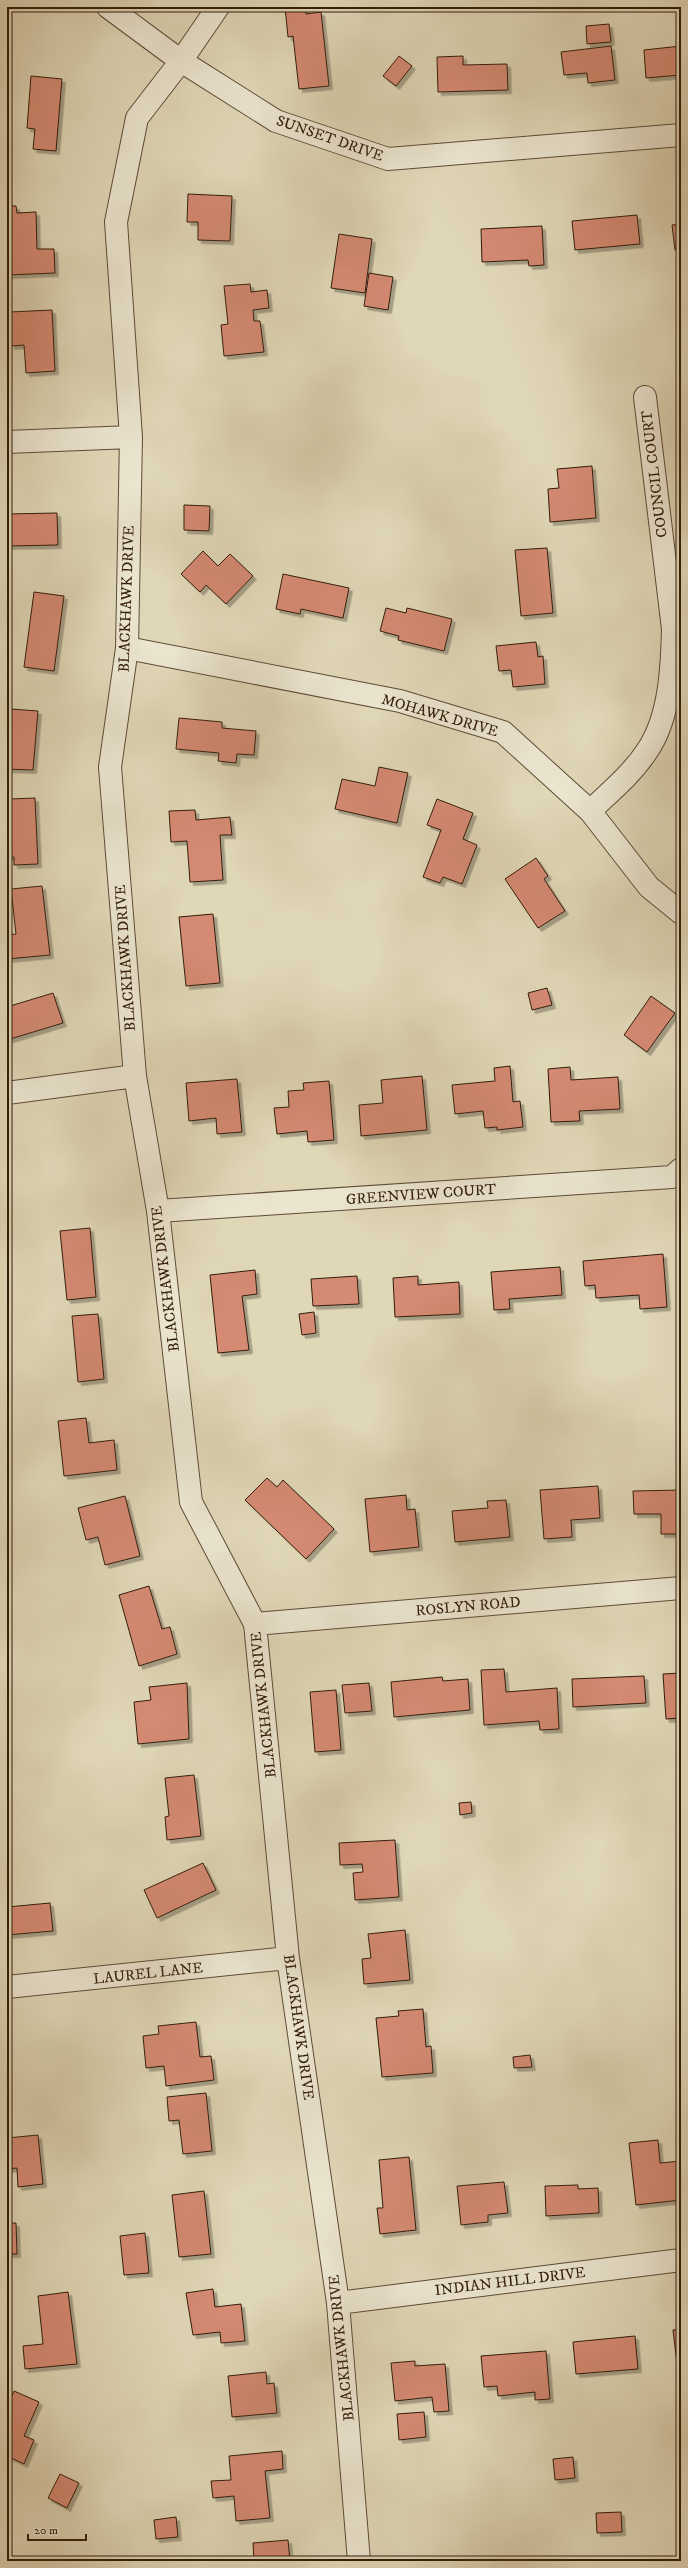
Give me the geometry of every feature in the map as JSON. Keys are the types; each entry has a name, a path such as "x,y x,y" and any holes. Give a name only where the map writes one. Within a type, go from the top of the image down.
{"street":[{"name":"SUNSET DRIVE","path":"108,7 181,61 276,121 388,160 681,135"},
{"name":"BLACKHAWK DRIVE","path":"218,7 181,61 137,118 116,222 131,437 128,648 110,767 135,1076 158,1211 191,1502 255,1624 288,1958 338,2303 359,2561"},
{"name":"COUNCIL COURT","path":"590,811 627,776 648,750 660,725 673,652 673,629 645,397"},
{"path":"7,442 131,437"},
{"name":"MOHAWK DRIVE","path":"128,648 400,701 503,732 590,811 649,887 681,913"},
{"path":"7,1093 135,1076"},
{"name":"GREENVIEW COURT","path":"158,1211 672,1177 681,1169"},
{"name":"ROSLYN ROAD","path":"255,1624 681,1588"},
{"name":"LAUREL LANE","path":"7,1987 288,1958"},
{"name":"INDIAN HILL DRIVE","path":"338,2303 681,2260"}],"building":[{"path":"285,7 305,7 306,14 321,12 329,86 299,89 293,36 288,37"},
{"path":"609,24 611,42 587,44 586,26"},
{"path":"611,46 615,80 588,83 587,73 564,75 561,52"},
{"path":"681,46 681,75 646,78 644,50"},
{"path":"399,56 412,66 396,86 383,76"},
{"path":"463,56 463,65 507,64 508,90 438,92 437,57"},
{"path":"31,76 62,79 56,151 33,149 35,129 27,128"},
{"path":"188,194 232,196 230,241 198,240 198,222 187,222"},
{"path":"7,206 16,206 17,213 36,212 37,249 54,249 55,273 7,275"},
{"path":"637,215 640,244 575,250 572,221"},
{"path":"681,224 681,249 675,250 672,225"},
{"path":"542,226 544,265 529,266 528,260 482,262 481,229"},
{"path":"339,234 372,239 365,293 331,288"},
{"path":"369,273 393,277 388,310 364,306"},
{"path":"250,284 251,292 267,290 269,308 253,310 254,321 260,321 264,352 224,356 221,325 228,324 224,286"},
{"path":"52,310 55,371 26,373 24,345 11,346 10,312"},
{"path":"592,466 596,518 550,522 548,489 559,488 557,469"},
{"path":"184,505 210,506 209,531 184,530"},
{"path":"57,513 58,545 7,546 7,514"},
{"path":"547,548 553,613 521,616 515,550"},
{"path":"203,551 218,566 230,554 253,576 226,604 206,585 200,592 181,574"},
{"path":"283,574 349,588 343,618 301,609 300,614 276,609"},
{"path":"34,592 64,596 54,671 24,667"},
{"path":"386,608 406,613 407,608 452,619 444,651 398,640 399,636 380,631"},
{"path":"536,642 538,657 543,656 545,684 513,687 511,670 499,671 496,646"},
{"path":"11,709 38,711 33,770 7,769"},
{"path":"179,718 222,722 222,728 256,731 254,755 237,754 236,763 218,761 219,753 176,749"},
{"path":"379,767 408,773 397,823 335,809 342,779 375,786"},
{"path":"35,798 38,864 14,865 14,857 7,857 7,815 10,815 10,799"},
{"path":"437,799 473,813 463,839 477,845 462,884 443,877 440,883 423,877 441,830 427,825"},
{"path":"195,810 196,820 230,817 232,835 220,835 223,880 190,882 187,841 171,842 169,811"},
{"path":"536,858 548,876 544,879 565,911 538,928 505,879"},
{"path":"42,886 50,955 7,959 7,935 16,934 11,889"},
{"path":"213,914 220,983 186,986 179,917"},
{"path":"547,988 552,1005 532,1010 528,993"},
{"path":"53,993 63,1023 7,1040 7,1007"},
{"path":"651,996 675,1013 647,1052 624,1035"},
{"path":"510,1066 513,1102 520,1101 523,1127 497,1130 497,1127 485,1128 483,1111 455,1114 452,1085 495,1081 494,1068"},
{"path":"570,1067 571,1080 618,1077 620,1109 579,1111 580,1121 551,1122 548,1069"},
{"path":"422,1076 427,1130 361,1136 359,1105 383,1103 381,1080"},
{"path":"237,1079 242,1132 217,1134 216,1118 189,1121 186,1083"},
{"path":"329,1081 334,1140 308,1142 307,1131 277,1134 274,1108 289,1107 288,1091 304,1090 303,1083"},
{"path":"90,1228 96,1297 67,1300 60,1231"},
{"path":"663,1254 667,1307 640,1309 639,1295 596,1298 595,1285 585,1286 583,1261"},
{"path":"560,1267 562,1295 509,1299 510,1309 494,1310 491,1272"},
{"path":"255,1270 257,1294 242,1296 249,1350 218,1353 210,1275"},
{"path":"357,1276 359,1304 313,1306 311,1279"},
{"path":"418,1276 418,1285 459,1282 460,1314 395,1317 393,1278"},
{"path":"314,1312 316,1333 302,1335 299,1314"},
{"path":"98,1314 104,1379 78,1382 72,1316"},
{"path":"86,1418 89,1443 114,1440 117,1470 64,1476 58,1421"},
{"path":"267,1478 277,1487 283,1480 334,1529 306,1559 245,1500"},
{"path":"598,1486 600,1518 571,1520 572,1537 544,1539 540,1490"},
{"path":"681,1490 681,1534 661,1534 661,1514 634,1514 633,1491"},
{"path":"406,1495 407,1510 415,1509 419,1547 370,1552 365,1499"},
{"path":"125,1496 140,1556 105,1565 98,1537 86,1540 78,1508"},
{"path":"506,1500 510,1537 455,1542 452,1511 488,1508 487,1501"},
{"path":"149,1586 162,1629 170,1627 177,1654 139,1666 119,1595"},
{"path":"504,1669 506,1692 557,1688 559,1729 540,1730 539,1721 484,1725 481,1670"},
{"path":"681,1673 681,1718 666,1719 663,1674"},
{"path":"644,1676 646,1703 573,1707 572,1679"},
{"path":"442,1677 443,1681 468,1679 470,1710 394,1717 391,1682"},
{"path":"187,1683 189,1739 138,1744 134,1702 151,1700 149,1687"},
{"path":"369,1683 372,1711 345,1713 342,1685"},
{"path":"336,1690 341,1750 315,1752 310,1692"},
{"path":"194,1775 201,1836 167,1840 165,1817 169,1816 165,1778"},
{"path":"471,1802 472,1813 460,1815 459,1803"},
{"path":"395,1840 399,1897 355,1900 353,1873 363,1872 362,1864 340,1865 339,1843"},
{"path":"203,1863 216,1890 157,1918 144,1890"},
{"path":"50,1903 53,1931 7,1935 7,1907"},
{"path":"405,1930 410,1980 364,1984 362,1959 371,1958 368,1934"},
{"path":"423,2009 426,2047 431,2046 433,2073 382,2077 376,2018 399,2016 398,2011"},
{"path":"196,2022 200,2057 211,2056 214,2080 166,2086 164,2066 146,2068 143,2036 159,2034 158,2026"},
{"path":"530,2055 532,2067 514,2068 513,2057"},
{"path":"206,2093 212,2151 183,2154 179,2120 169,2121 167,2097"},
{"path":"38,2135 43,2184 18,2187 17,2168 7,2169 7,2138"},
{"path":"658,2140 660,2163 681,2161 681,2200 636,2205 629,2143"},
{"path":"409,2157 416,2230 380,2234 377,2208 383,2208 379,2160"},
{"path":"504,2182 508,2213 488,2215 488,2222 461,2225 457,2186"},
{"path":"578,2185 578,2189 598,2188 599,2213 546,2216 545,2186"},
{"path":"204,2191 211,2254 179,2257 172,2195"},
{"path":"7,2223 16,2223 17,2254 7,2254"},
{"path":"145,2233 149,2273 124,2275 120,2236"},
{"path":"213,2289 215,2307 241,2304 245,2341 221,2343 220,2332 193,2335 186,2293"},
{"path":"68,2292 77,2364 25,2369 23,2346 43,2344 38,2296"},
{"path":"681,2329 681,2364 677,2364 673,2330"},
{"path":"635,2336 638,2369 576,2374 573,2342"},
{"path":"546,2351 550,2399 535,2400 535,2392 498,2396 497,2386 484,2387 481,2356"},
{"path":"415,2361 415,2366 445,2364 449,2411 434,2412 432,2397 395,2401 391,2363"},
{"path":"266,2372 267,2384 274,2383 277,2413 232,2417 228,2376"},
{"path":"14,2391 39,2402 24,2436 34,2440 24,2464 7,2456 7,2407"},
{"path":"424,2412 426,2437 399,2440 397,2414"},
{"path":"282,2451 283,2469 265,2471 270,2518 236,2521 234,2496 213,2498 211,2481 231,2480 229,2456"},
{"path":"573,2457 575,2478 555,2480 553,2459"},
{"path":"60,2474 79,2483 67,2508 48,2498"},
{"path":"621,2512 622,2532 597,2533 596,2513"},
{"path":"176,2517 178,2537 156,2539 154,2520"},
{"path":"288,2540 290,2561 254,2561 253,2543"},
{"path":"648,2557 648,2561 618,2561 618,2560"}]}
